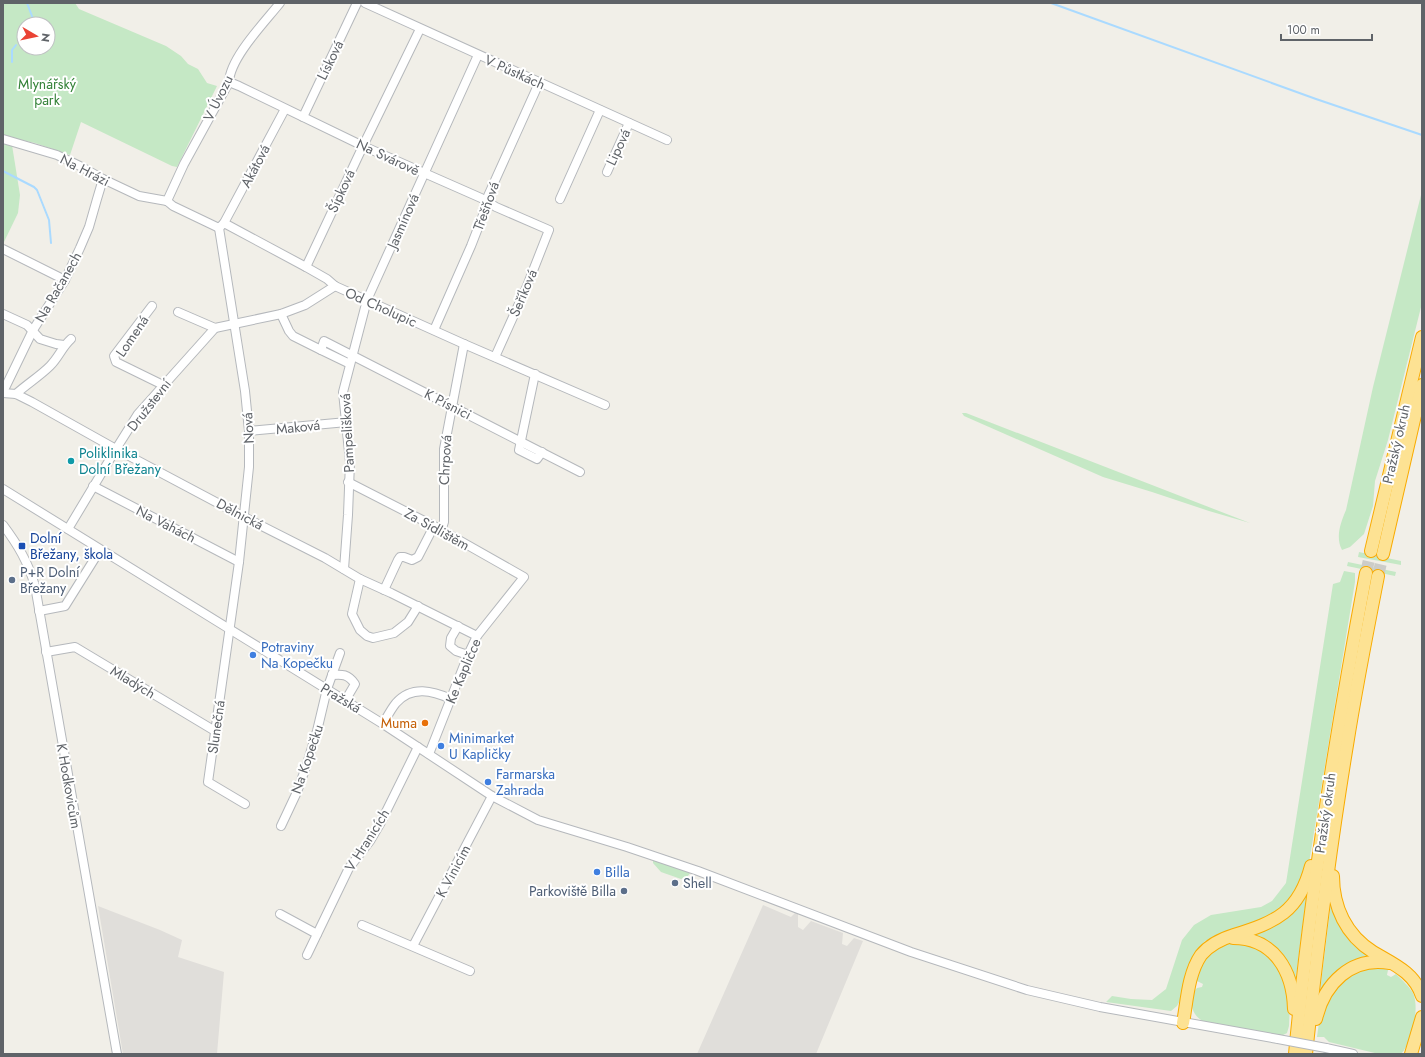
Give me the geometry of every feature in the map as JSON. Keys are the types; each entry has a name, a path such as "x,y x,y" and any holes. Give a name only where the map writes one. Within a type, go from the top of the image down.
{"highway":[{"name":"Pražský okruh","path":"1422,337 1377,553 1422,385"},
{"name":"Pražský okruh","path":"1307,1054 1319,936 1336,736 1366,573"},
{"name":"Pražský okruh","path":"1294,1054 1306,945 1378,576"},
{"path":"1183,1023 1192,977 1196,964 1202,954 1210,946 1227,938 1267,924 1285,912 1296,901 1308,878 1329,822"},
{"path":"1329,822 1333,888 1336,905 1340,916 1346,927 1371,951 1397,966 1413,978 1422,996"},
{"path":"1227,938 1244,938 1261,944 1273,953 1285,970 1290,980 1293,994 1294,1054"},
{"path":"1307,1054 1320,1005 1328,989 1336,980 1349,970 1366,964 1382,962 1397,966"},
{"path":"1411,1054 1422,1017"}],"street":[{"name":"V Úvozu","path":"167,201 184,164 229,82 229,74 252,38 280,3"},
{"name":"Lísková","path":"303,117 357,3"},
{"name":"V Půstkách","path":"365,3 667,140"},
{"name":"Šípková","path":"306,267 420,29"},
{"name":"Jasmínová","path":"367,300 478,55"},
{"name":"Na Svárově","path":"229,82 363,146 549,230"},
{"name":"Třešňová","path":"434,330 471,246 488,196 539,83"},
{"name":"Akátová","path":"222,226 285,109"},
{"path":"560,199 600,110"},
{"name":"Lipová","path":"607,172 629,123"},
{"name":"Na Hrázi","path":"3,139 57,155 80,166 103,180 139,196 167,201"},
{"name":"Na Račanech","path":"4,389 34,330 65,280 89,228 103,180"},
{"name":"Od Cholupic","path":"167,201 173,206 222,226 306,267 327,279 335,286 605,405"},
{"name":"Nová","path":"222,226 245,391 249,432 249,467 244,517 229,629"},
{"name":"Šeříková","path":"496,357 527,286 549,230"},
{"path":"3,249 65,280"},
{"path":"178,312 215,328 281,314 306,304 335,286"},
{"name":"Pampelišková","path":"344,570 350,462 343,392 367,300"},
{"name":"Lomená","path":"152,306 114,356 116,362 163,385"},
{"path":"3,314 27,325 34,330 40,339 64,345"},
{"path":"281,314 292,336 350,364"},
{"name":"Družstevní","path":"68,529 138,414 215,328"},
{"path":"16,394 50,366 64,345 71,339"},
{"name":"K Písnici","path":"320,350 324,341 580,472"},
{"name":"Chrpová","path":"441,531 444,522 444,449 464,344"},
{"path":"520,442 535,374"},
{"name":"Dělnická","path":"4,389 16,394 360,579 477,636"},
{"name":"Maková","path":"249,432 346,422"},
{"name":"Za Sídlištěm","path":"348,482 434,526 524,577"},
{"name":"Na Vahách","path":"93,486 239,562"},
{"name":"Pražská","path":"3,490 345,700 492,796 538,820 627,847 698,871 911,952 998,981 1070,1001 1353,1054"},
{"name":"K Hodkovicům","path":"3,525 25,556 31,573 117,1054"},
{"path":"384,590 400,557 404,556 412,560 418,557 434,526"},
{"path":"39,611 65,606 100,550"},
{"name":"Ke Kapličce","path":"429,754 477,636 524,577"},
{"path":"360,579 352,614 360,630 366,636 373,638 383,637 394,633 408,622 418,606"},
{"path":"458,626 451,638 450,646 456,651 468,655"},
{"name":"Slunečná","path":"229,629 208,782 245,804"},
{"name":"Mladých","path":"46,652 75,647 215,731"},
{"name":"Na Kopečku","path":"281,826 297,792 307,764 327,689 340,653"},
{"path":"332,675 342,674 350,677 355,684 345,700"},
{"path":"383,724 396,703 413,693 428,691 437,693 451,700"},
{"name":"V Hranicích","path":"307,954 349,868 370,841 380,824 418,747"},
{"name":"K Vinicím","path":"413,946 492,796"},
{"path":"280,914 317,934"},
{"path":"362,925 470,970"}],"shaded area":[{"path":"763,905 791,917 795,913 798,914 798,927 803,930 811,921 843,933 842,944 847,946 854,938 863,941 816,1054 697,1054"},
{"path":"98,906 182,940 178,957 224,972 217,1054 123,1054"}],"green space":[{"name":"Mlynářský park","path":"3,3 75,3 79,9 166,46 181,56 188,64 198,69 207,83 217,86 177,167 172,166 81,122 70,155 35,143 3,136"},
{"path":"3,143 12,145 20,195 18,213 3,244"},
{"path":"1422,191 1422,303 1388,440 1375,481 1373,506 1364,534 1350,547 1342,550 1339,535 1342,519 1346,510 1373,387"},
{"path":"962,413 966,413 1250,523 1103,477 964,416"},
{"path":"1359,552 1401,561 1401,565 1358,557"},
{"path":"1348,562 1396,572 1395,576 1347,566"},
{"path":"1344,571 1355,573 1355,582 1309,863 1299,889 1281,909 1251,925 1205,941 1193,958 1183,995 1177,1006 1171,1011 1106,1002 1112,996 1152,1000 1166,989 1182,940 1194,925 1211,915 1261,907 1272,901 1286,883 1333,584 1340,582"},
{"path":"653,859 691,872 687,877 681,879 661,872 653,863"},
{"path":"1307,892 1295,984 1249,935"},
{"path":"1331,902 1376,959 1323,991 1320,991"},
{"path":"1232,942 1253,945 1272,959 1283,978 1290,1004 1289,1026 1287,1033 1281,1036 1202,1021 1193,1011 1193,994 1197,988 1202,987 1203,984 1197,981 1201,966 1216,949"},
{"path":"1368,967 1388,970 1387,975 1391,977 1396,974 1413,993 1416,1007 1414,1025 1405,1049 1401,1054 1379,1054 1329,1042 1324,1037 1317,1037 1322,1013 1331,993 1346,978"}],"waterway":[{"path":"27,3 32,16"},
{"path":"1051,3 1316,99 1422,135"},
{"path":"12,62 12,50 16,45"},
{"path":"3,171 37,190 49,220 51,243"}],"tunnel":[{"path":"1366,573 1371,551"},
{"path":"1378,576 1383,554"}],"place":[{"name":"Poliklinika Dolní Břežany","path":"71,461"},
{"name":"Dolní Břežany, škola","path":"22,546"},
{"name":"P+R Dolní Břežany","path":"12,580"},
{"name":"Potraviny Na Kopečku","path":"253,655"},
{"name":"Muma","path":"425,723"},
{"name":"Minimarket U Kapličky","path":"441,746"},
{"name":"Farmarska Zahrada","path":"488,782"},
{"name":"Billa","path":"597,872"},
{"name":"Shell","path":"675,883"},
{"name":"Parkoviště Billa","path":"624,891"}]}
